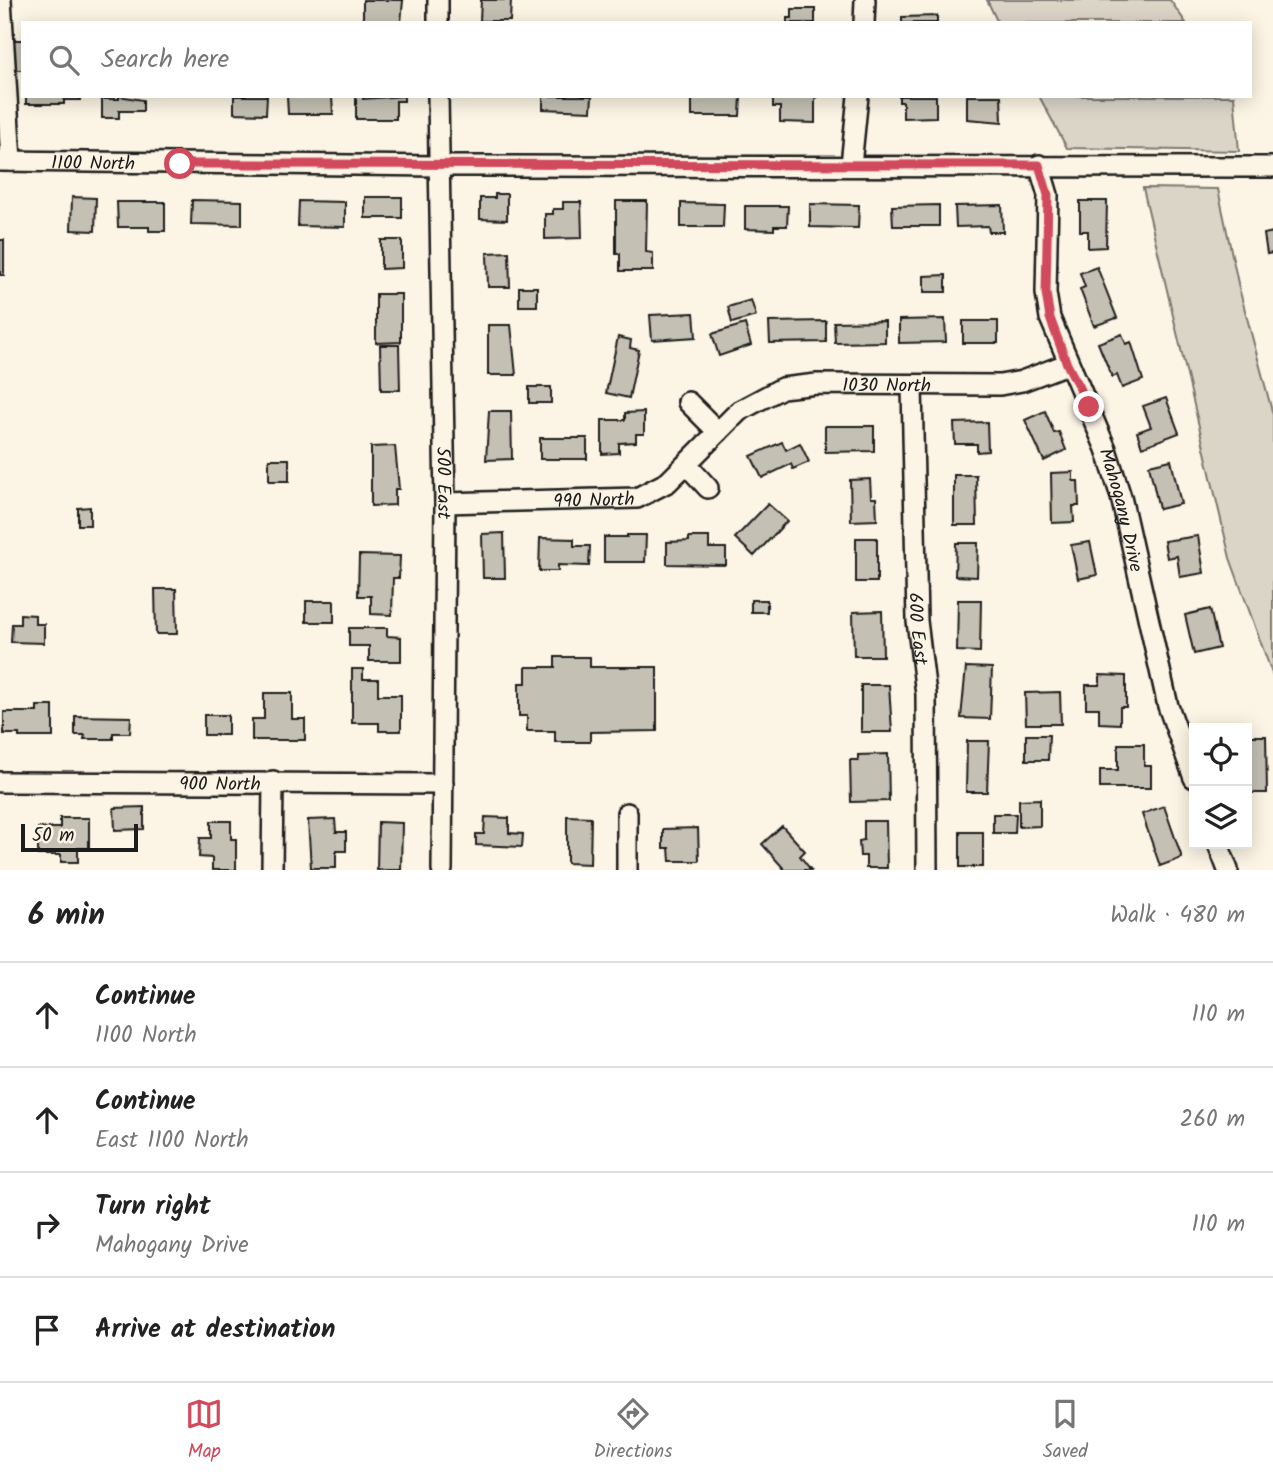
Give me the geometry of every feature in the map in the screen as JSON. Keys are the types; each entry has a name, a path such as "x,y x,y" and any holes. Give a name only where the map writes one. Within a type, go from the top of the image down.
{"street":[{"path":"1,0 6,161"},
{"path":"438,0 438,21"},
{"path":"864,21 865,0"},
{"name":"500 East","path":"438,98 437,166 445,503 442,870"},
{"path":"851,165 858,98"},
{"name":"1100 North","path":"6,161 437,166 1273,167"},
{"name":"Mahogany Drive","path":"1039,165 1048,195 1046,293 1050,318 1067,364 1089,407 1118,485 1168,706 1189,764"},
{"name":"1030 North","path":"718,432 750,404 782,388 817,384 1000,385 1022,381 1067,364"},
{"name":"600 East","path":"912,386 915,584 926,694 926,870"},
{"path":"688,402 718,432"},
{"name":"990 North","path":"445,503 626,500 655,491 687,465 718,432"},
{"path":"687,465 708,488"},
{"path":"272,870 273,781"},
{"name":"900 North","path":"0,782 273,781 443,784"},
{"path":"627,813 627,870"},
{"path":"1220,849 1228,870"}],"shaded area":[{"path":"987,0 1170,0 1185,21 997,21"},
{"path":"1040,98 1234,98 1239,151 1067,148"},
{"path":"1143,188 1218,189 1239,288 1273,415 1273,676 1230,558"}],"building":[{"path":"363,0 403,0 401,21 363,21"},
{"path":"481,0 511,0 510,21 480,21"},
{"path":"792,9 815,9 815,21 787,21 787,18 792,18"},
{"path":"937,16 937,21 902,21 902,17"},
{"path":"10,40 21,40 21,70 10,70"},
{"path":"26,98 80,98 64,100 64,104 26,104"},
{"path":"234,98 267,98 266,114 234,113"},
{"path":"287,98 332,98 333,114 288,114"},
{"path":"356,98 404,98 404,101 396,101 396,119 356,119"},
{"path":"543,98 592,98 591,111 543,109"},
{"path":"692,98 741,98 740,116 692,116"},
{"path":"773,98 816,98 815,123 780,122 780,107 773,107"},
{"path":"899,98 936,98 936,117 903,118 903,102 899,102"},
{"path":"967,98 1001,98 1002,122 967,119"},
{"path":"102,99 143,100 143,111 119,111 119,118 102,118"},
{"path":"495,194 507,194 507,220 480,219 480,198 495,198"},
{"path":"72,197 96,198 95,231 71,230"},
{"path":"365,197 402,197 402,218 365,218"},
{"path":"192,200 242,201 242,225 191,224"},
{"path":"299,201 345,202 345,227 298,226"},
{"path":"616,201 647,201 646,252 653,253 653,271 620,271 620,254 616,254"},
{"path":"1080,201 1107,201 1106,247 1088,248 1088,231 1080,231"},
{"path":"117,202 165,202 165,231 149,231 149,227 118,227"},
{"path":"563,202 581,202 582,238 545,239 545,214 553,214 553,209 563,209"},
{"path":"681,203 724,204 723,227 681,227"},
{"path":"810,204 859,205 858,228 810,227"},
{"path":"939,205 939,226 893,226 892,206"},
{"path":"1002,205 1003,232 989,232 988,226 956,227 955,206"},
{"path":"745,206 788,206 787,226 774,226 774,230 745,229"},
{"path":"1273,232 1273,253 1267,254 1264,234"},
{"path":"0,240 4,240 4,275 0,275"},
{"path":"381,240 402,240 402,268 381,269"},
{"path":"509,252 510,287 488,287 487,253"},
{"path":"1097,267 1117,318 1094,326 1080,289 1085,287 1080,273"},
{"path":"946,275 946,292 924,292 924,276"},
{"path":"519,287 537,287 537,306 519,306"},
{"path":"376,294 401,294 401,342 376,343"},
{"path":"751,300 756,316 732,323 728,307"},
{"path":"694,313 696,337 652,340 650,315"},
{"path":"945,319 946,342 899,343 899,320"},
{"path":"826,321 826,342 770,343 769,322"},
{"path":"885,321 885,342 835,343 834,322"},
{"path":"963,321 998,321 998,343 963,343"},
{"path":"745,324 751,345 719,356 712,334"},
{"path":"488,325 511,325 516,375 488,375"},
{"path":"1122,334 1126,344 1131,342 1143,380 1122,388 1117,375 1112,377 1098,343"},
{"path":"618,337 631,340 630,348 639,350 629,398 606,393"},
{"path":"380,345 399,345 400,390 381,390"},
{"path":"529,387 551,387 551,403 529,403"},
{"path":"1166,398 1179,433 1142,447 1137,432 1151,427 1143,406"},
{"path":"489,411 511,411 512,459 486,460"},
{"path":"1045,411 1054,433 1059,432 1066,450 1044,461 1025,420"},
{"path":"644,412 644,434 636,434 636,442 619,443 619,453 602,454 602,420 625,420 625,413"},
{"path":"987,422 988,451 977,452 977,444 955,444 954,423"},
{"path":"825,426 874,426 874,451 825,452"},
{"path":"540,438 587,438 587,459 540,459"},
{"path":"782,442 786,450 800,443 809,462 793,469 791,464 762,478 751,456"},
{"path":"395,446 399,489 395,489 395,505 371,506 371,447"},
{"path":"269,459 289,459 289,481 269,481"},
{"path":"1171,460 1181,504 1159,509 1149,465"},
{"path":"1073,472 1073,481 1078,481 1079,506 1073,506 1074,522 1052,523 1051,473"},
{"path":"954,475 976,475 977,525 954,525"},
{"path":"870,479 871,498 876,498 877,520 851,521 850,480"},
{"path":"768,504 787,521 754,556 735,538"},
{"path":"90,507 90,525 78,525 78,508"},
{"path":"504,533 505,578 483,578 482,534"},
{"path":"646,535 645,562 604,562 604,537"},
{"path":"1198,536 1204,573 1180,577 1177,556 1167,558 1164,541"},
{"path":"689,537 709,537 709,548 726,548 726,565 667,564 667,542 689,541"},
{"path":"540,538 574,539 574,546 590,546 589,566 558,565 558,571 539,571"},
{"path":"856,538 877,538 877,582 856,582"},
{"path":"1090,542 1097,575 1078,579 1071,545"},
{"path":"956,543 978,543 977,577 955,576"},
{"path":"359,555 400,556 399,578 393,578 392,615 371,614 371,596 358,596"},
{"path":"155,589 176,589 177,634 156,634"},
{"path":"751,600 767,600 767,612 751,612"},
{"path":"958,600 981,600 980,652 957,651"},
{"path":"306,601 334,601 334,622 306,622"},
{"path":"1210,609 1219,648 1194,654 1185,615"},
{"path":"882,611 883,656 854,656 853,612"},
{"path":"20,614 35,615 35,624 44,624 44,643 11,642 12,624 20,624"},
{"path":"349,628 387,628 387,636 401,637 401,661 369,661 369,646 349,646"},
{"path":"555,657 590,657 590,667 657,667 657,731 590,732 590,742 555,742 555,731 527,731 527,716 519,716 519,683 526,683 526,667 555,667"},
{"path":"966,667 992,668 990,719 961,718"},
{"path":"352,669 363,669 363,679 378,679 378,695 401,695 401,731 379,731 379,723 352,723"},
{"path":"1100,675 1126,676 1126,707 1120,707 1120,724 1099,723 1099,708 1086,708 1086,685 1100,685"},
{"path":"861,685 889,685 892,732 861,732"},
{"path":"1060,692 1061,724 1026,724 1025,693"},
{"path":"264,693 292,693 292,719 305,719 305,740 252,740 252,719 264,719"},
{"path":"37,706 53,706 53,737 4,734 4,712 37,712"},
{"path":"204,715 228,715 228,735 204,735"},
{"path":"75,716 131,717 130,733 113,733 113,739 84,739 85,735 75,735"},
{"path":"1026,735 1049,735 1048,760 1026,760"},
{"path":"1252,736 1266,736 1267,793 1252,793"},
{"path":"967,741 989,741 987,792 966,792"},
{"path":"1118,744 1144,744 1144,766 1151,766 1151,788 1100,788 1100,770 1118,770"},
{"path":"888,754 889,801 851,802 850,760 858,760 858,755"},
{"path":"1040,799 1040,826 1019,827 1019,800"},
{"path":"1164,806 1182,858 1160,866 1142,814"},
{"path":"144,807 144,829 115,830 114,808"},
{"path":"993,814 1016,814 1015,833 993,833"},
{"path":"567,816 591,817 590,864 567,863"},
{"path":"485,817 509,818 509,833 523,834 522,847 476,845 476,834 484,834"},
{"path":"60,818 89,818 89,848 78,848 78,862 61,862 61,855 38,855 38,828 60,828"},
{"path":"335,819 336,832 346,832 346,851 336,851 336,868 311,868 308,820"},
{"path":"211,821 231,821 231,839 236,839 236,870 212,870 212,858 199,857 200,838 211,838"},
{"path":"864,821 886,821 887,868 866,868 866,856 860,856 859,841 864,840"},
{"path":"378,822 402,823 401,870 377,870"},
{"path":"782,826 805,851 800,856 811,870 785,870 762,844"},
{"path":"698,828 699,861 670,861 669,848 663,848 663,829"},
{"path":"960,832 983,832 983,867 960,867"}],"route":[{"path":"180,164 1039,165 1048,195 1046,293 1050,318 1067,364 1089,407"}]}
